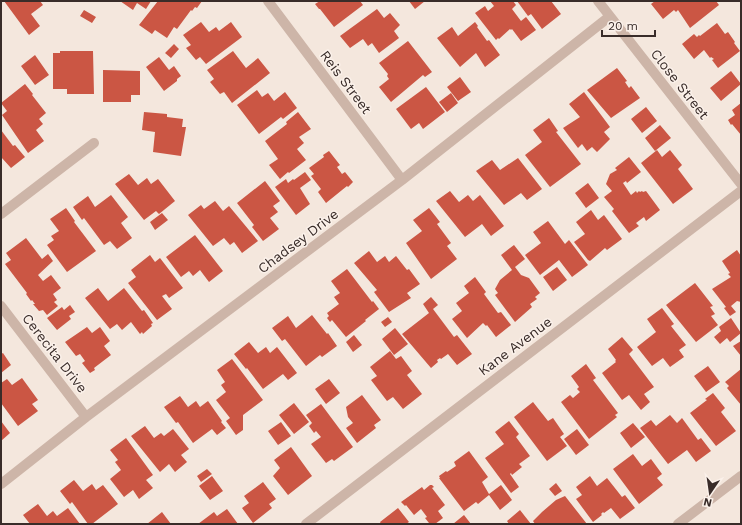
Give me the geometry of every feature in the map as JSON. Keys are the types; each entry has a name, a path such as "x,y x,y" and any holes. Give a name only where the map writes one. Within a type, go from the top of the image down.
{"street":[{"name":"Close Street","path":"598,1 741,184"},
{"name":"Reis Street","path":"271,2 402,180"},
{"name":"Chadsey Drive","path":"1,484 86,417 402,180 609,17"},
{"path":"1,214 94,143"},
{"name":"Kane Avenue","path":"306,524 741,191"},
{"name":"Cerecita Drive","path":"1,306 86,417"},
{"path":"678,524 741,476"}],"building":[{"path":"4,1 40,1 43,5 31,14 40,26 29,35"},
{"path":"120,1 151,1 146,9 137,3 133,10"},
{"path":"158,1 202,1 197,8 195,7 192,11 191,10 177,29 174,27 167,38 155,30 152,34 139,25"},
{"path":"320,1 360,1 363,5 334,27 315,4"},
{"path":"409,1 425,1 415,9"},
{"path":"490,1 513,1 516,5 512,9 521,21 526,17 536,30 521,41 512,29 510,29 496,40 475,13 485,6 488,11 494,6"},
{"path":"517,1 551,1 561,14 542,29 531,14 528,16"},
{"path":"655,1 716,1 719,5 690,28 678,10 676,12 674,10 663,19 651,4"},
{"path":"377,9 384,18 390,13 400,25 394,31 399,38 379,53 372,43 368,46 363,39 350,48 340,36"},
{"path":"84,10 96,17 92,23 80,16"},
{"path":"201,22 209,32 216,27 219,31 231,22 242,37 206,64 200,57 196,60 186,48 191,45 183,35"},
{"path":"475,22 487,41 489,40 500,55 485,67 476,53 460,67 437,38 452,27 458,36"},
{"path":"717,23 725,34 728,32 740,51 718,68 712,60 714,59 711,57 710,58 704,50 694,59 682,44 694,34 697,37 699,35 700,36"},
{"path":"408,41 432,72 425,77 423,75 391,102 379,87 389,79 387,76 388,74 379,63"},
{"path":"174,44 179,49 171,58 165,53"},
{"path":"60,51 93,51 94,94 67,94 67,89 53,89 53,53 60,53"},
{"path":"233,51 246,68 258,58 270,73 232,103 224,92 220,94 210,82 214,79 207,70"},
{"path":"35,55 49,75 35,85 21,66"},
{"path":"159,57 169,70 174,66 181,76 164,91 146,67"},
{"path":"617,68 627,81 625,82 629,88 631,86 640,98 611,118 587,90"},
{"path":"103,70 140,71 140,95 131,95 131,102 103,102"},
{"path":"731,71 741,84 721,101 710,88"},
{"path":"460,77 471,92 458,101 447,87"},
{"path":"25,84 46,113 39,119 43,124 36,130 44,141 28,153 2,115 7,111 1,103"},
{"path":"426,87 445,112 423,129 419,123 411,129 396,109"},
{"path":"257,90 262,97 268,93 274,101 285,92 297,108 283,119 281,117 259,134 237,105"},
{"path":"584,92 610,127 604,132 610,139 597,152 592,147 587,151 582,144 578,148 563,128 580,117 569,104"},
{"path":"451,93 458,103 447,112 439,102"},
{"path":"741,103 741,135 728,120 735,115 732,110"},
{"path":"646,107 657,121 642,133 631,119"},
{"path":"144,112 167,114 167,117 183,119 182,127 186,127 181,156 153,152 155,132 142,130"},
{"path":"298,112 311,129 299,137 304,143 297,149 306,160 280,179 269,165 278,159 265,141 287,124 286,122"},
{"path":"549,118 558,131 556,132 581,164 550,187 525,155 542,142 533,130"},
{"path":"660,125 671,138 655,151 645,138"},
{"path":"1,130 13,146 15,145 25,157 11,168 1,157"},
{"path":"657,150 662,157 670,150 682,165 678,169 693,189 673,204 641,163"},
{"path":"329,151 340,165 337,167 342,174 345,172 353,182 326,203 318,192 321,189 311,176 314,174 309,168 324,157 323,155"},
{"path":"629,157 641,172 627,183 626,181 623,183 631,195 636,191 637,193 639,191 646,191 660,210 646,221 644,217 636,223 639,226 629,233 612,211 614,209 604,197 612,191 606,184 610,174 617,170 615,168"},
{"path":"518,158 542,189 527,200 521,193 504,205 476,171 492,160 500,170"},
{"path":"305,172 311,180 300,188 310,204 296,215 275,187 286,179 288,183 293,179 294,180"},
{"path":"129,174 138,185 147,178 151,184 158,179 175,201 159,214 156,211 144,220 115,184"},
{"path":"265,181 280,201 273,206 278,212 270,218 279,229 263,241 252,227 254,225 237,203"},
{"path":"588,183 599,198 586,208 575,193"},
{"path":"450,191 459,202 468,195 473,201 480,195 504,226 491,236 482,224 465,237 436,201"},
{"path":"111,195 128,217 121,223 132,238 117,249 110,241 104,245 84,218 82,220 73,207 88,196 95,207"},
{"path":"215,201 223,211 229,206 258,241 242,253 234,242 230,245 224,238 213,246 188,215 201,205 204,209"},
{"path":"66,208 75,221 74,222 96,251 67,272 47,245 54,240 51,236 59,231 50,219"},
{"path":"429,208 440,222 437,224 451,243 447,246 457,259 431,279 406,243 422,231 413,220"},
{"path":"591,210 598,220 604,215 622,239 607,250 605,248 590,261 574,242 585,234 576,222"},
{"path":"162,213 168,220 155,230 150,222"},
{"path":"548,221 565,244 569,240 588,265 572,277 559,260 540,275 525,255 541,243 533,232"},
{"path":"195,235 223,271 209,282 200,270 193,276 189,271 181,277 166,257"},
{"path":"26,238 42,259 48,254 53,261 38,275 43,281 51,275 61,288 53,294 57,300 54,302 58,306 47,315 43,310 39,311 33,304 35,304 32,300 31,301 26,294 27,293 5,264 11,260 6,253"},
{"path":"514,245 525,259 515,267 521,275 529,278 540,293 535,297 537,299 530,304 532,307 515,322 495,295 498,293 495,289 500,280 512,270 501,255"},
{"path":"737,250 741,256 741,302 737,301 731,306 736,312 730,316 724,308 726,307 712,289 731,277 722,261"},
{"path":"369,251 377,262 385,256 389,262 396,256 407,270 409,269 420,284 407,293 411,298 389,312 374,292 377,290 354,263"},
{"path":"150,255 155,262 160,258 183,288 169,298 166,294 162,296 172,309 157,320 128,283 136,277 131,270"},
{"path":"557,267 567,280 553,291 543,277"},
{"path":"347,269 379,309 346,337 332,320 330,322 327,318 329,316 327,313 339,304 334,297 340,293 331,281"},
{"path":"475,277 486,292 484,294 498,313 501,312 511,325 496,337 487,325 486,326 483,323 467,338 452,319 462,311 456,303 469,293 464,286"},
{"path":"695,283 713,306 710,307 715,314 711,316 718,325 696,342 666,305"},
{"path":"98,288 108,301 124,288 142,311 144,310 153,323 151,324 152,326 143,334 142,332 140,334 131,322 122,330 117,324 110,329 85,298"},
{"path":"431,297 438,305 433,309 454,337 457,335 472,354 457,365 448,354 437,360 438,362 431,368 402,334 429,313 423,304"},
{"path":"70,305 75,312 69,316 71,319 57,330 47,318 62,307 64,310"},
{"path":"662,308 674,324 671,326 686,345 679,350 684,357 670,367 663,358 652,366 637,347 656,332 647,319"},
{"path":"312,315 337,346 322,357 320,355 306,366 285,339 282,341 272,328 288,316 296,328"},
{"path":"388,317 392,322 385,327 381,322"},
{"path":"731,318 741,333 730,342 727,338 720,344 714,337 721,331 719,327"},
{"path":"87,327 92,333 100,327 110,341 104,346 111,355 90,373 82,363 85,361 80,354 76,356 65,342"},
{"path":"395,328 408,344 394,355 382,339"},
{"path":"354,335 362,345 353,352 346,342"},
{"path":"622,337 633,350 629,354 654,387 644,394 650,402 641,410 629,395 622,400 602,373 616,362 608,349"},
{"path":"741,341 741,356 733,346"},
{"path":"249,342 258,353 266,347 270,353 277,347 297,373 288,380 283,374 263,389 234,354"},
{"path":"390,351 396,359 401,356 412,371 407,375 422,394 403,409 393,397 387,401 371,380 377,376 370,367"},
{"path":"3,353 11,365 1,373 1,354"},
{"path":"232,359 263,400 243,415 243,430 236,435 226,421 230,418 216,400 226,392 221,385 225,382 217,370"},
{"path":"586,364 596,378 593,380 618,413 615,415 617,417 589,439 561,402 570,395 573,398 580,392 577,389 579,387 571,376"},
{"path":"708,366 720,382 706,392 694,376"},
{"path":"741,369 741,405 727,388 729,386 725,382"},
{"path":"22,378 38,400 32,404 38,411 18,426 1,403 1,383 7,379 12,385"},
{"path":"329,379 340,393 326,404 315,389"},
{"path":"713,393 725,408 721,412 736,431 716,446 690,413 707,400 705,399"},
{"path":"362,395 381,420 374,425 376,428 357,443 346,428 353,423 348,417 346,407"},
{"path":"180,396 188,407 196,401 200,407 208,401 226,428 217,435 212,429 193,443 178,422 176,423 164,407"},
{"path":"533,402 548,421 553,418 564,434 560,437 567,446 547,461 514,417"},
{"path":"294,403 309,422 294,434 279,415"},
{"path":"321,404 353,447 334,461 332,459 326,463 311,444 321,437 316,431 314,433 309,426 312,423 306,415"},
{"path":"670,415 677,423 682,418 698,440 701,438 711,451 696,462 687,450 668,464 640,428 651,420 656,426"},
{"path":"1,421 10,433 1,441"},
{"path":"509,421 519,434 516,437 530,456 519,464 522,467 512,475 511,473 510,474 519,487 511,493 485,458 504,444 495,432"},
{"path":"281,422 291,436 278,445 268,431"},
{"path":"633,423 645,437 631,448 620,433"},
{"path":"145,426 154,438 161,433 164,436 173,429 189,449 181,455 187,462 175,472 169,464 160,472 131,436"},
{"path":"577,429 589,445 576,455 564,439"},
{"path":"126,438 153,475 146,480 153,488 139,499 133,490 124,497 110,479 121,470 115,462 118,460 110,450"},
{"path":"291,447 312,476 288,495 273,476 280,468 274,460"},
{"path":"469,451 488,477 482,482 489,494 501,485 512,500 500,510 489,495 478,504 476,502 464,511 439,478 439,476 446,471 447,472 456,466 454,462"},
{"path":"633,454 642,466 651,459 662,474 657,478 663,485 639,504 613,469"},
{"path":"207,469 212,474 201,482 197,476"},
{"path":"212,476 223,491 210,500 199,486"},
{"path":"590,476 597,486 607,478 622,497 625,495 635,508 620,519 611,508 604,513 603,512 601,514 602,515 593,522 576,499 582,495 576,487"},
{"path":"74,480 83,491 92,484 96,490 103,485 118,504 92,524 88,524 72,502 70,504 60,491"},
{"path":"263,482 276,499 269,504 272,508 253,523 242,508 249,503 244,496"},
{"path":"556,483 562,491 555,496 549,489"},
{"path":"430,485 434,487 432,488 445,505 438,511 443,518 435,524 428,524 429,523 425,518 427,517 421,509 414,515 406,505 405,506 401,502 422,487 424,490"},
{"path":"565,496 587,524 535,524 533,521 542,512 556,500"},
{"path":"38,504 47,516 53,511 57,516 68,508 80,524 30,524 23,515"},
{"path":"398,508 409,522 406,524 381,524 380,522"},
{"path":"227,509 238,524 198,524 214,512 217,516"},
{"path":"520,510 531,524 509,524 507,521"},
{"path":"162,512 171,524 147,524"},
{"path":"464,515 471,524 453,524"}]}
